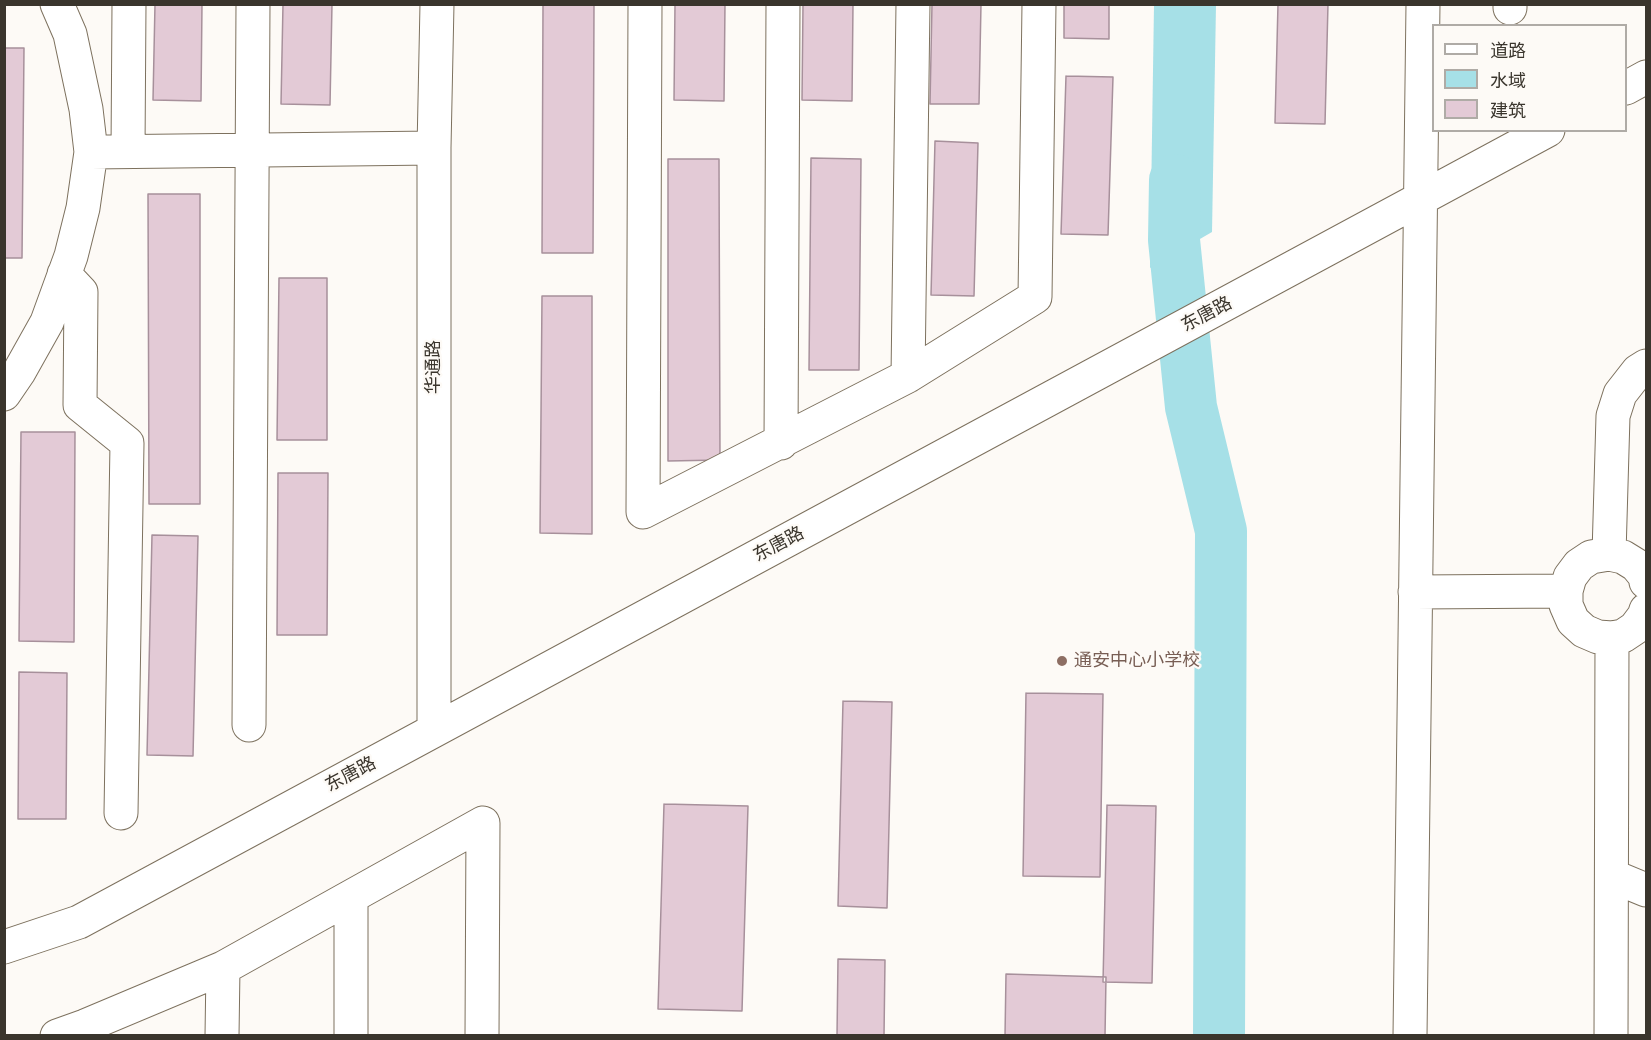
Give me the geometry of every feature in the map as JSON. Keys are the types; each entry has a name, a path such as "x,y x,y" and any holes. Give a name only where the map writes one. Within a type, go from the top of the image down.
{"street":[{"path":"4,394 47,322 71,256 83,208 91,152 86,109 70,34 57,4"},
{"path":"128,151 129,4"},
{"path":"249,725 253,4"},
{"name":"华通路","path":"434,730 434,148 437,4"},
{"path":"645,4 644,512 908,376 1035,297 1039,4"},
{"path":"781,443 783,4"},
{"path":"908,376 913,4"},
{"path":"1410,1035 1423,4"},
{"path":"1627,87 1647,77"},
{"name":"东唐路","path":"4,947 79,922 1544,132"},
{"path":"91,152 434,148"},
{"path":"64,274 81,292 80,405 127,443 121,813"},
{"path":"1609,554 1613,416 1620,394 1638,371 1647,366"},
{"path":"1647,582 1636,565 1623,557 1609,554 1592,557 1579,565 1570,577 1566,591 1566,605 1573,621 1584,631 1598,637 1623,636 1635,628 1647,610"},
{"path":"1415,592 1566,591"},
{"path":"1611,1035 1612,638"},
{"path":"76,1032 223,968 483,823 482,1035"},
{"path":"1612,876 1647,890"},
{"path":"351,897 351,1035"},
{"path":"222,1035 223,968"}],"water":[{"path":"1154,5 1216,5 1212,232 1150,268"}],"building":[{"path":"155,4 202,4 201,101 153,100"},
{"path":"283,4 332,4 330,105 281,104"},
{"path":"543,4 594,4 593,253 542,253"},
{"path":"675,4 725,4 724,101 674,100"},
{"path":"803,4 853,4 852,101 802,100"},
{"path":"932,4 981,4 979,104 930,104"},
{"path":"1064,4 1109,4 1109,39 1064,38"},
{"path":"1278,4 1328,4 1325,124 1275,123"},
{"path":"4,48 24,48 22,258 4,258"},
{"path":"1066,76 1113,77 1108,235 1061,234"},
{"path":"935,141 978,143 974,296 931,295"},
{"path":"811,158 861,159 859,370 809,370"},
{"path":"668,159 719,159 720,460 668,461"},
{"path":"148,194 200,194 200,504 149,504"},
{"path":"279,278 327,278 327,440 277,440"},
{"path":"542,296 592,296 592,534 540,533"},
{"path":"21,432 75,432 74,642 19,641"},
{"path":"278,473 328,473 327,635 277,635"},
{"path":"152,535 198,536 193,756 147,755"},
{"path":"19,672 67,673 66,819 18,819"},
{"path":"1026,693 1103,694 1100,877 1023,876"},
{"path":"843,701 892,702 887,908 838,906"},
{"path":"664,804 748,806 742,1011 658,1009"},
{"path":"1107,805 1156,806 1152,983 1103,982"},
{"path":"838,959 885,960 884,1036 837,1036"},
{"path":"1006,974 1106,977 1105,1036 1005,1036"}],"waterway":[{"path":"1175,180 1174,240 1191,407 1221,531 1219,1036"}],"place":[{"name":"通安中心小学校","path":"1062,661"}]}
